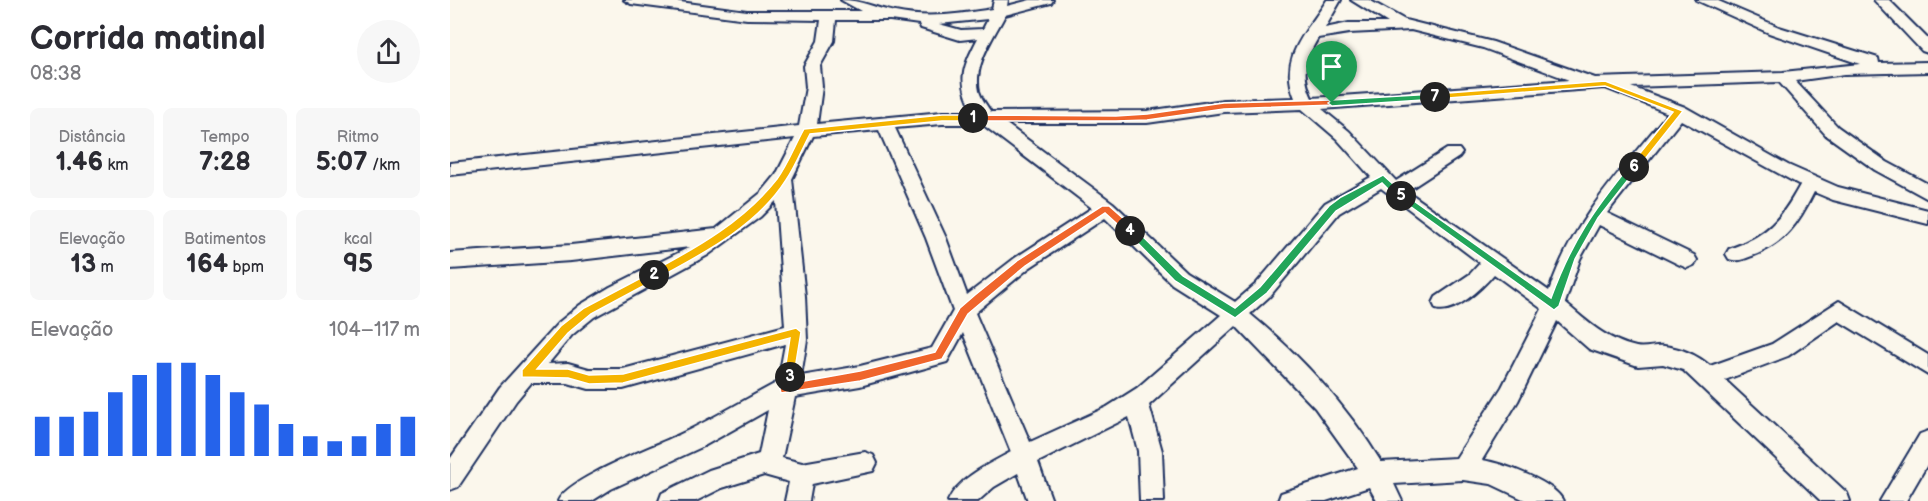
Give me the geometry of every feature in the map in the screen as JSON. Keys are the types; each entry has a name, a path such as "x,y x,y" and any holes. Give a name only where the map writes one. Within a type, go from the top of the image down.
{"street":[{"path":"631,0 747,15 887,16 960,35 988,33"},
{"path":"848,0 887,16"},
{"path":"908,20 960,18 1000,6 1046,0"},
{"path":"1334,0 1302,52 1296,69 1297,83 1306,104 1343,135 1389,185 1554,306 1597,343 1638,357 1678,357 1690,362 1738,410 1838,501"},
{"path":"1358,0 1414,28 1488,45 1679,111 1782,170 1833,193 1925,215"},
{"path":"1703,0 1774,30 1891,67"},
{"path":"1881,0 1928,48"},
{"path":"1000,6 975,59 971,92 987,118 1106,208 1179,279 1235,314 1268,342 1323,402 1360,449 1390,501"},
{"path":"450,479 508,394 565,329 587,311 701,250 722,236 753,212 783,179 807,131 814,87 812,66 826,41 829,16"},
{"path":"1314,34 1349,28 1414,28"},
{"path":"960,35 975,59"},
{"path":"450,169 496,162 884,123 987,118 1147,117 1224,106 1306,104 1600,84 1783,77 1845,69 1928,67"},
{"path":"1783,77 1832,131 1881,166 1928,192"},
{"path":"1463,470 1510,394 1554,306 1570,258 1595,215 1679,111"},
{"path":"884,123 932,228 964,311 1026,456 1040,501"},
{"path":"960,501 986,479 1026,456 1105,419 1136,400 1284,268 1332,208 1389,185 1453,153"},
{"path":"769,465 777,418 793,368 796,332 795,296 783,179"},
{"path":"1736,254 1763,246 1777,236 1790,220 1810,183"},
{"path":"570,501 603,481 696,438 785,389 860,376 939,356 964,311 1022,263 1106,208"},
{"path":"1595,215 1687,260"},
{"path":"450,261 571,253 722,236"},
{"path":"1443,303 1477,280 1492,262"},
{"path":"1707,377 1780,350 1839,310 1928,366"},
{"path":"526,374 568,374 589,379 623,379 796,332"},
{"path":"1136,400 1150,451 1152,501"},
{"path":"1892,501 1928,442"},
{"path":"671,501 717,478 764,464 802,474 865,463"},
{"path":"1290,501 1373,474 1463,470 1491,473 1520,484 1551,501"},
{"path":"797,501 802,474"}],"route":[{"path":"1605,83 1679,111 1595,215 1570,258 1554,306 1465,243 1395,191 1383,179 1344,199 1332,208 1284,268 1235,314 1179,279 1106,208 1022,263 978,298 964,311 948,335 939,356 860,376 785,389 793,368 796,332 623,379 589,379 550,373 526,374 565,329 587,311 701,250 753,212 783,179 807,131 942,118 1147,117 1224,106 1332,103 1605,83"}]}
